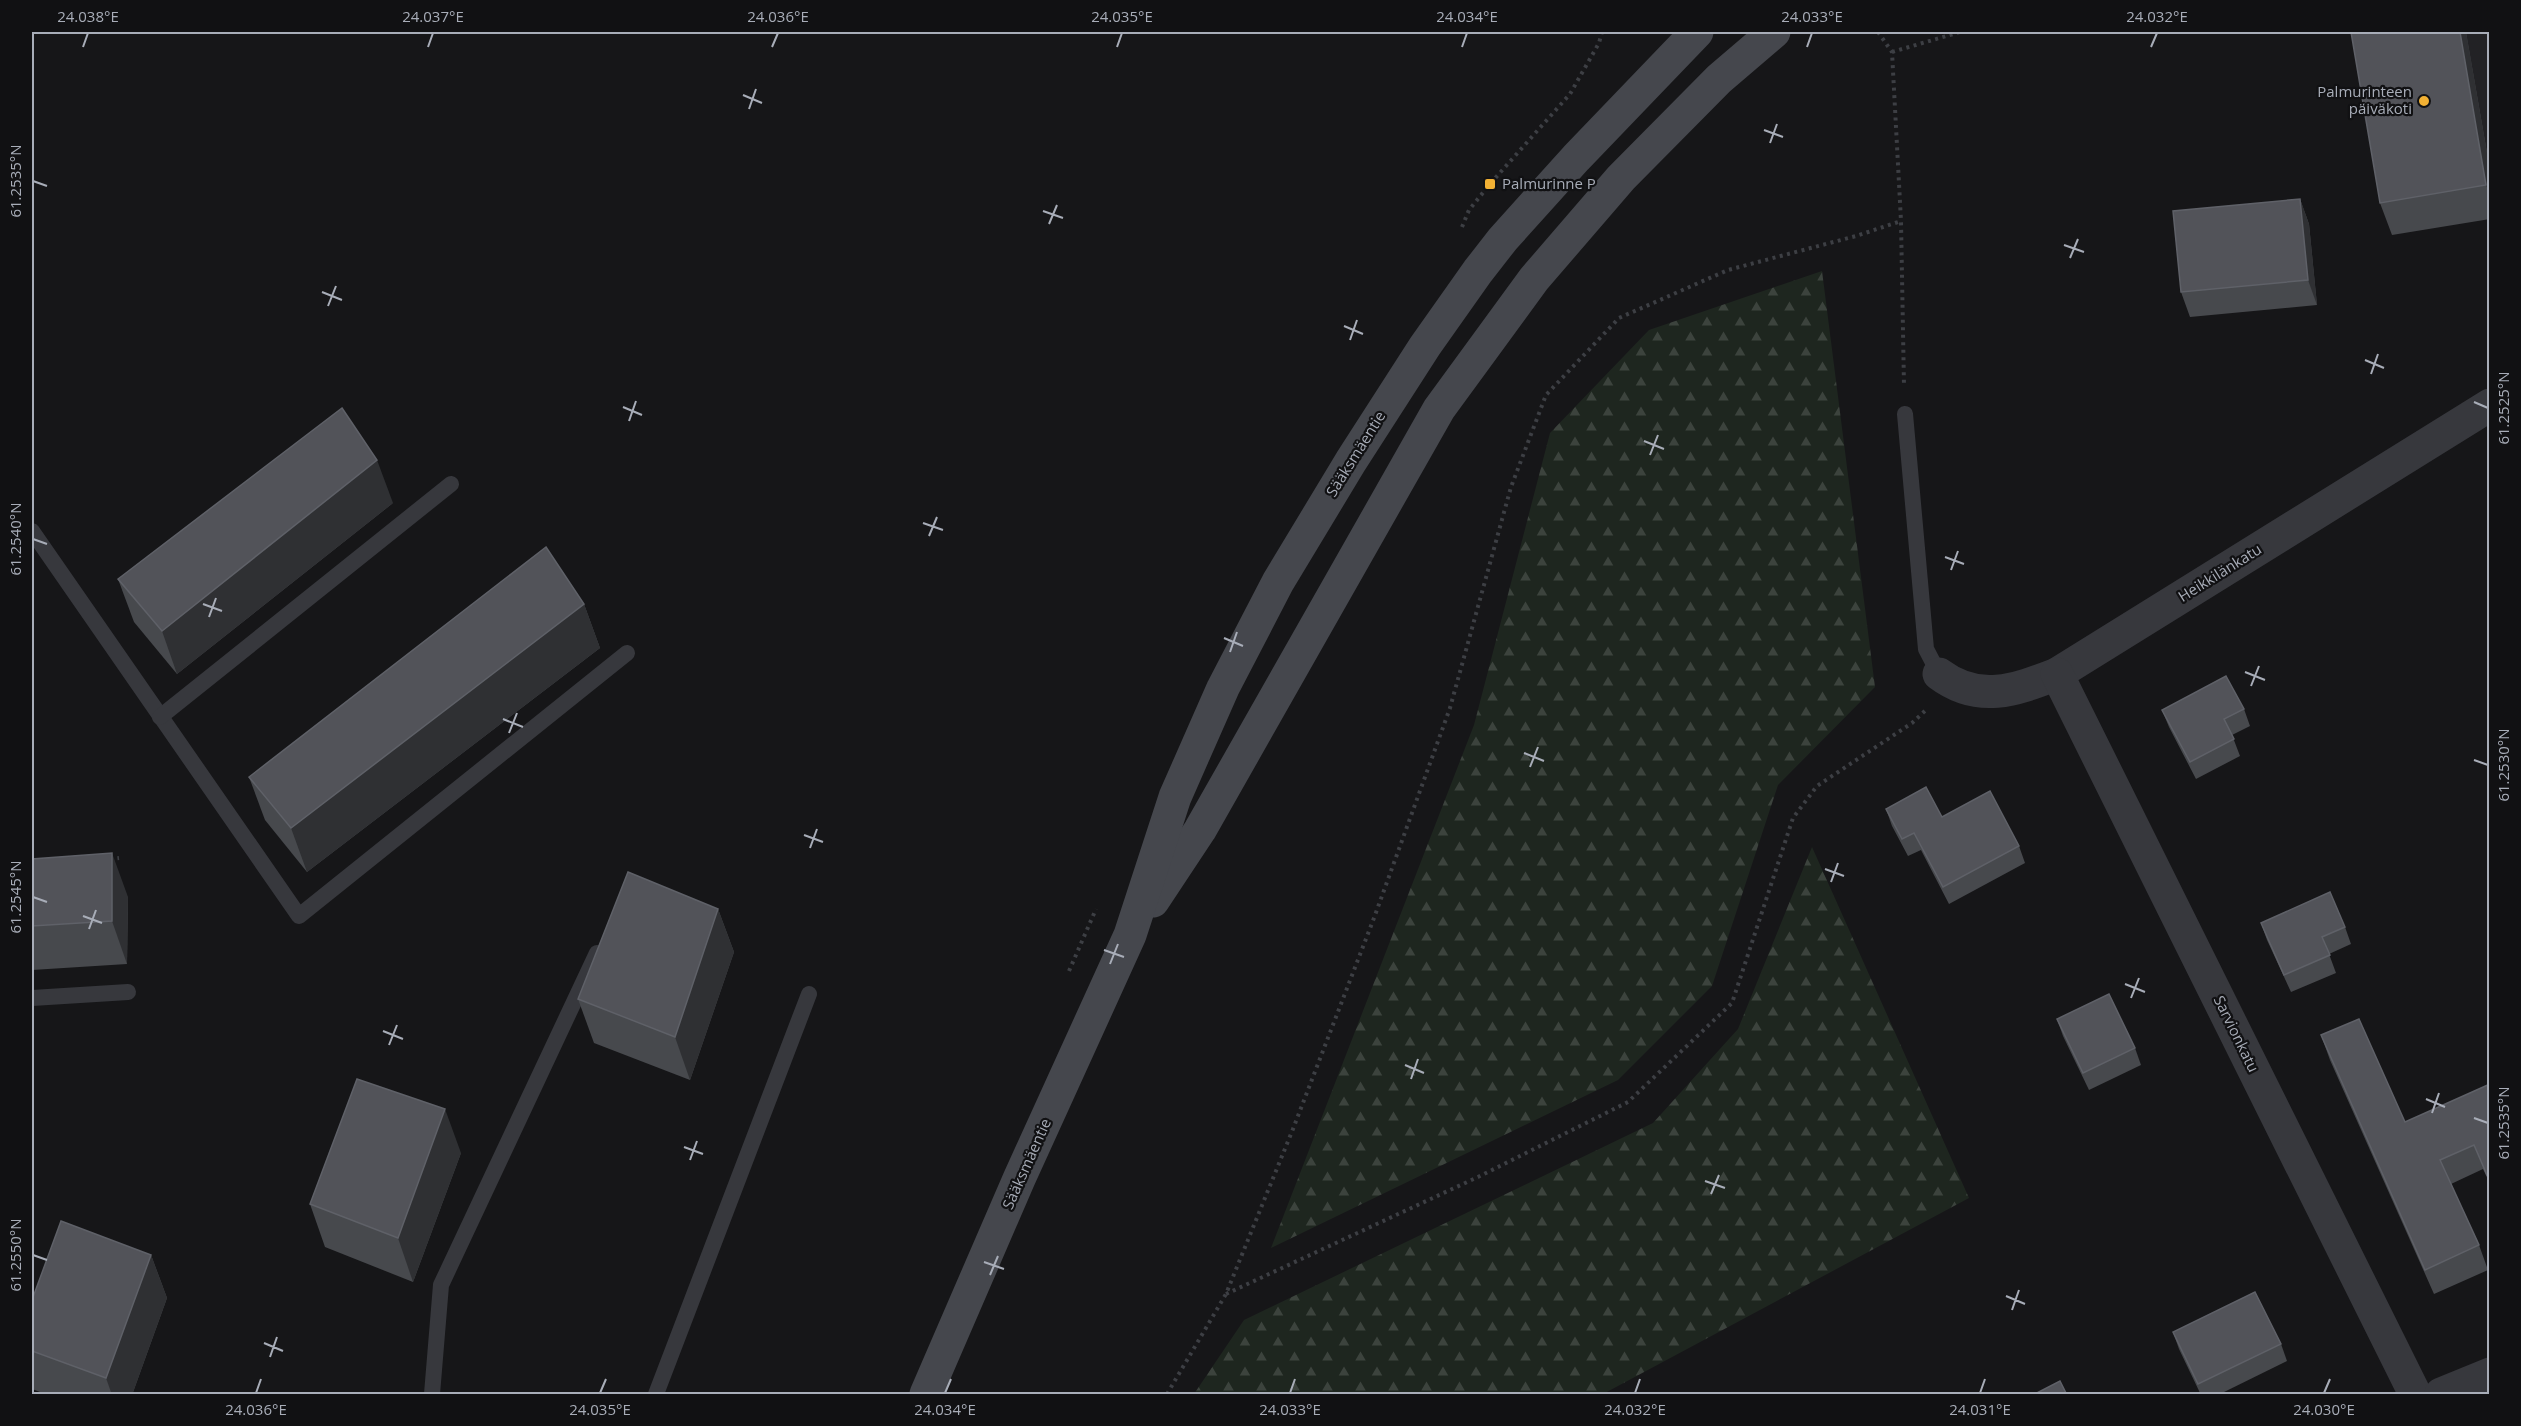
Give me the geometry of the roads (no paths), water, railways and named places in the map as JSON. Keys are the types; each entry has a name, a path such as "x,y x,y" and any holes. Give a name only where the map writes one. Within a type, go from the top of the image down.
{"main road":[{"name":"Sääksmäentie","path":"1130,935 1200,830 1439,409 1541,270 1621,178 1719,79 1770,33"},
{"name":"Sääksmäentie","path":"926,1395 1019,1179 1130,935 1174,797 1223,688 1278,582 1351,461 1425,346 1503,239 1690,34 1719,79"}],"street":[{"name":"Heikkilänkatu","path":"1946,679 1983,693 2016,690 2057,674 2490,405"},
{"name":"Sarvionkatu","path":"2057,674 2415,1395"},
{"path":"2441,1395 2490,1374"}],"lane":[{"path":"1905,414 1926,648 1946,679"},
{"path":"160,717 451,484"},
{"path":"32,531 299,916 627,653"},
{"path":"432,1395 441,1285 597,953"},
{"path":"32,998 128,993"},
{"path":"656,1395 809,994"}],"place":[{"name":"Palmurinteen päiväkoti","path":"2424,101"},
{"name":"Palmurinne P","path":"1490,184"}]}
